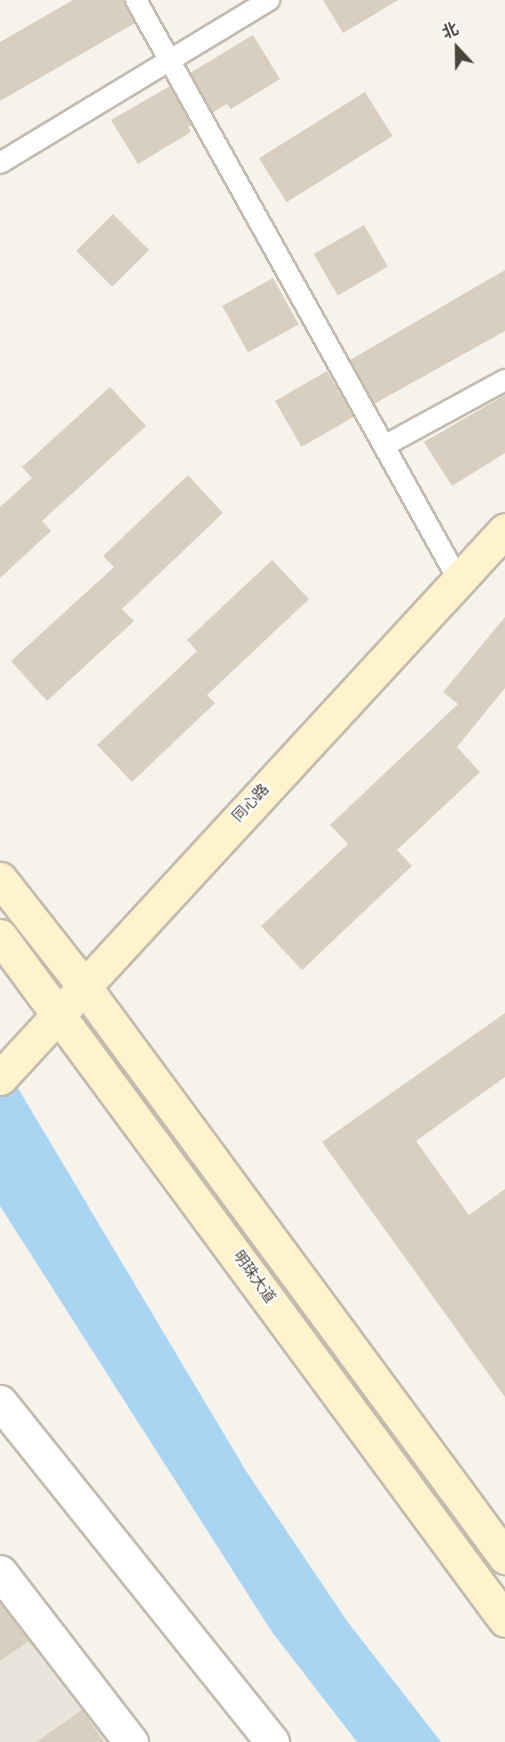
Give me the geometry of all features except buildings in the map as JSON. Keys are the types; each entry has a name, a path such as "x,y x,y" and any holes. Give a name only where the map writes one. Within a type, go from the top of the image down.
{"main road":[{"name":"同心路","path":"10,1067 59,1011 505,530"},
{"path":"0,879 83,985 505,1557"},
{"name":"明珠大道","path":"0,936 59,1011 505,1620"}],"street":[{"path":"0,1402 272,1742"},
{"path":"0,1572 131,1742"}],"lane":[{"path":"136,0 458,579"},
{"path":"0,163 269,0"},
{"path":"384,446 505,380"}],"shaded area":[{"path":"0,1580 116,1742 0,1742"}],"water":[{"path":"0,1058 246,1471 347,1621 441,1742 357,1742 272,1632 0,1206"}]}
